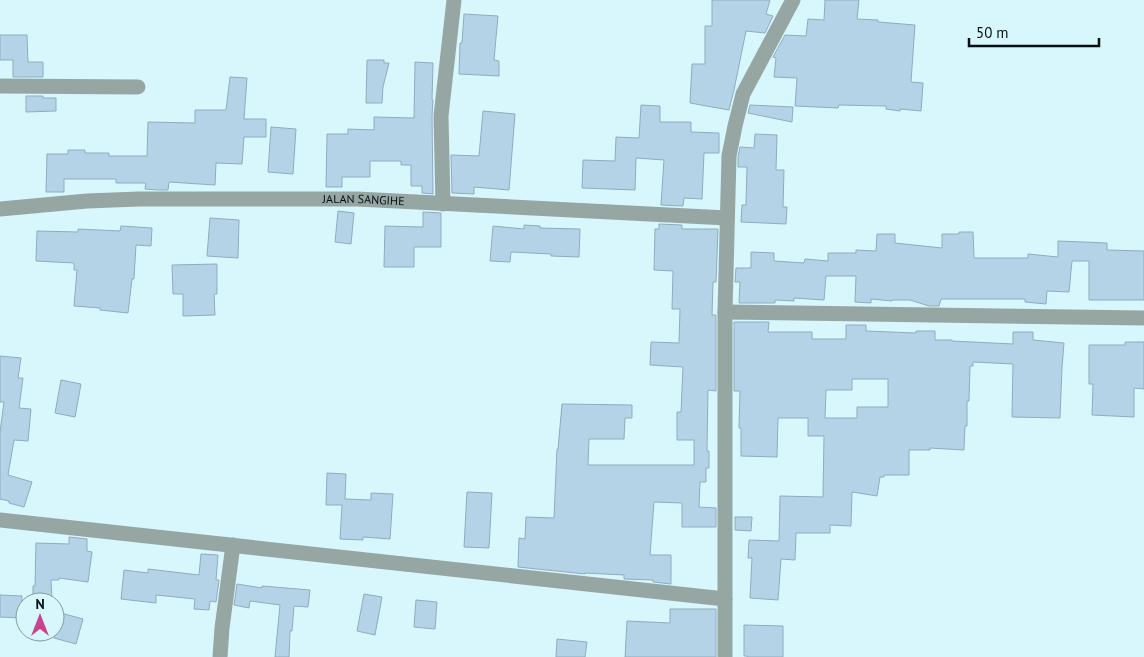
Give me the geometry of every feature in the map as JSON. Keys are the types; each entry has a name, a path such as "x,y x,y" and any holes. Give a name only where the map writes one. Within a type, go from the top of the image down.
{"street":[{"path":"443,204 442,116 454,0"},
{"path":"726,657 725,312 729,156 743,94 793,0"},
{"path":"0,86 138,87"},
{"name":"JALAN SANGIHE","path":"0,209 86,201 139,199 357,199 727,218"},
{"path":"725,312 1144,318"},
{"path":"0,520 725,599"},
{"path":"220,657 233,545"}],"building":[{"path":"712,0 770,0 766,14 773,16 765,33 746,31 729,110 690,103 692,64 705,64 705,26 712,26"},
{"path":"825,0 859,0 857,19 915,25 911,82 923,83 921,111 886,109 886,106 839,105 838,108 795,106 797,78 774,77 776,58 773,57 785,35 806,36 808,19 824,20"},
{"path":"464,14 498,16 494,60 499,61 499,76 459,74 460,43 462,43"},
{"path":"0,35 27,35 28,62 43,62 43,77 13,77 13,60 0,60"},
{"path":"367,60 384,60 384,63 389,63 383,87 382,103 366,103"},
{"path":"415,62 433,63 433,194 422,193 422,186 411,186 411,165 401,165 401,161 370,161 370,177 342,177 342,187 326,187 327,134 348,134 348,129 374,130 374,117 414,118"},
{"path":"230,77 247,78 244,119 266,119 266,137 244,137 242,164 216,163 215,185 169,182 168,190 158,190 145,189 146,183 116,183 116,179 64,179 64,192 46,192 47,154 68,154 68,150 85,150 85,153 109,153 109,156 147,156 148,122 195,123 195,110 226,110"},
{"path":"26,96 56,98 56,111 26,112"},
{"path":"641,105 660,106 660,122 691,122 691,132 719,133 719,153 704,153 702,199 684,198 683,206 661,205 664,160 636,158 635,190 582,188 583,160 615,161 616,137 639,138"},
{"path":"750,105 793,107 792,122 748,113"},
{"path":"483,111 515,114 509,190 474,187 474,194 452,193 451,155 479,156"},
{"path":"271,127 296,129 293,174 268,172"},
{"path":"755,134 777,135 776,170 784,170 783,207 787,207 786,224 741,222 742,205 746,205 747,167 738,167 738,157 740,147 754,148"},
{"path":"338,211 354,213 351,244 335,242"},
{"path":"423,212 441,213 441,247 414,247 414,267 384,267 385,226 423,227"},
{"path":"210,218 239,220 238,258 207,256"},
{"path":"659,224 682,225 682,229 718,229 716,282 713,282 712,315 716,315 716,391 708,390 707,451 709,451 709,468 706,468 706,482 700,482 699,507 716,508 716,527 682,527 682,503 654,502 650,555 671,555 671,584 653,582 653,580 624,579 624,575 585,574 518,567 519,538 525,539 526,517 554,518 557,449 562,404 632,405 632,418 625,418 624,439 589,439 588,465 694,465 694,440 677,440 677,412 681,412 683,367 650,365 651,342 679,343 680,309 672,309 673,271 654,270 655,229 659,229"},
{"path":"524,225 540,226 540,228 580,229 579,257 511,252 510,262 490,261 493,226 524,229"},
{"path":"121,226 152,228 151,246 136,245 134,279 132,279 128,313 74,306 77,270 74,270 74,263 36,261 37,231 78,232 78,229 120,231"},
{"path":"959,232 973,232 974,258 1028,258 1028,254 1058,257 1058,241 1107,243 1107,250 1144,251 1144,300 1089,300 1089,261 1072,261 1069,292 1047,291 1046,304 1025,302 1025,299 941,299 939,306 929,306 910,300 871,299 871,303 855,302 856,276 826,276 824,300 794,298 794,301 775,300 775,303 739,303 740,282 735,282 736,268 751,268 751,252 774,253 774,261 804,263 805,259 828,261 828,253 856,253 856,250 876,251 877,234 895,234 895,243 942,248 942,234 959,234"},
{"path":"217,264 217,294 214,294 215,315 183,316 183,294 173,294 172,265"},
{"path":"734,322 769,322 768,332 812,332 812,339 846,339 846,325 866,325 866,331 916,333 916,331 935,331 935,340 1013,344 1013,332 1033,332 1033,340 1064,343 1060,418 1012,417 1013,364 973,362 973,366 970,366 964,450 930,448 930,450 909,450 909,475 884,475 884,477 880,477 877,496 852,492 851,526 830,525 830,533 796,533 795,560 781,559 778,600 750,598 752,558 748,558 749,540 779,541 780,496 823,497 824,436 808,436 808,418 778,418 777,457 741,456 741,428 739,428 740,391 734,391","holes":["852,379 888,379 888,407 857,407 857,418 825,418 826,390 852,390"]},
{"path":"1125,342 1144,342 1144,389 1134,388 1134,417 1092,415 1093,384 1089,384 1089,345 1125,345"},
{"path":"0,356 21,358 18,378 23,378 19,408 31,409 28,441 14,440 8,475 32,482 24,507 0,499 0,432 4,402 0,402"},
{"path":"61,380 81,384 75,417 55,413"},
{"path":"327,473 346,474 345,499 371,500 371,493 393,494 390,539 363,537 363,540 340,539 342,505 326,505"},
{"path":"467,492 492,493 489,548 464,547"},
{"path":"735,517 752,517 751,531 735,530"},
{"path":"69,537 87,539 87,551 92,552 88,582 59,578 59,580 51,580 52,592 33,592 33,586 35,586 36,543 69,544"},
{"path":"201,554 218,555 216,580 219,580 216,602 210,601 209,610 194,609 195,599 156,595 156,603 121,599 124,570 148,573 148,569 199,575"},
{"path":"237,584 262,588 262,586 310,590 308,607 294,606 292,631 290,631 289,657 275,657 280,605 250,601 249,608 234,605"},
{"path":"364,594 382,597 375,635 357,631"},
{"path":"0,595 15,596 15,618 0,617"},
{"path":"416,600 437,602 435,629 414,627"},
{"path":"670,609 716,609 716,657 625,657 627,621 670,623"},
{"path":"65,614 83,619 76,644 65,641"},
{"path":"744,625 783,626 783,657 744,656"},
{"path":"557,639 587,642 585,657 556,657"}]}
